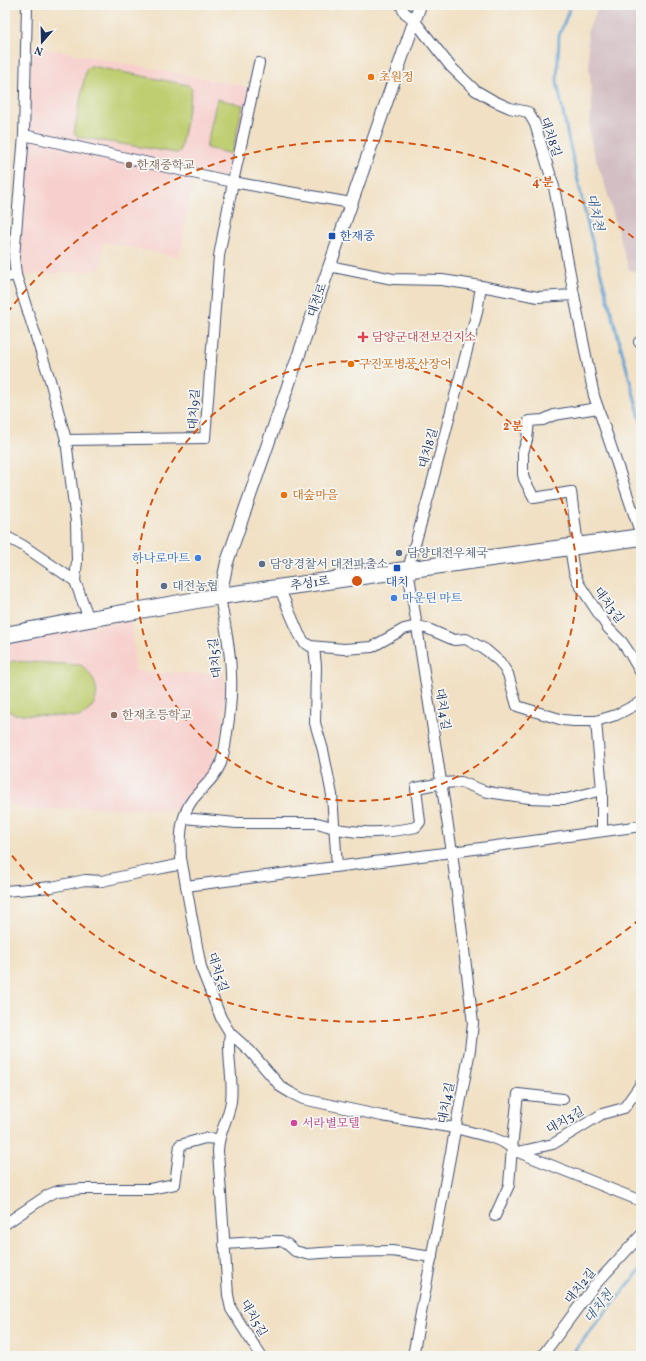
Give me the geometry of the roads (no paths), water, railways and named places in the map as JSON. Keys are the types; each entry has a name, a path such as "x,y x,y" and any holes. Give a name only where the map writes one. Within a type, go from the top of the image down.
{"main road":[{"name":"추성1로","path":"5,635 220,596 641,536"}],"street":[{"path":"27,5 24,135 14,257 16,275 50,380 66,440 76,522 77,561 75,581 89,619"},
{"name":"대치8길","path":"401,5 404,12 414,20 452,67 475,90 510,108 528,112 535,124 554,187 594,396 641,536"},
{"name":"대전로","path":"220,596 227,562 420,5"},
{"path":"233,182 259,64"},
{"path":"24,135 233,182 351,203"},
{"name":"대치9길","path":"66,440 205,438 219,256 233,182"},
{"path":"329,266 393,279 442,280 538,297 574,295"},
{"path":"5,276 16,275"},
{"name":"대치8길","path":"408,569 473,327 481,286"},
{"name":"대치3길","path":"598,408 554,416 543,420 529,421 527,440 523,452 524,479 534,498 571,492 574,572 579,584 608,628 622,642 641,673"},
{"path":"5,536 22,545 75,581"},
{"name":"대치4길","path":"408,569 452,852 473,1023 470,1050 414,1356"},
{"path":"279,587 299,634 304,642 310,646 344,649 372,647 404,629 417,626 426,628 454,640 466,639 486,650 500,662 508,674 517,706 563,720 596,721 616,715 641,702"},
{"name":"대치5길","path":"220,596 231,674 230,712 227,734 218,769 213,777 193,799 187,809 180,835 182,864 201,968 221,1018 230,1033 228,1043 232,1088 231,1102 219,1139 218,1162 228,1295 231,1309 261,1356"},
{"path":"314,647 316,666 315,723 330,778 337,866"},
{"path":"596,721 602,790 602,831"},
{"path":"184,818 236,823 316,822 327,824 335,829 367,832 416,827 420,822 416,788 442,783 462,782 484,790 529,798 566,799 602,790"},
{"path":"186,886 641,826"},
{"path":"5,891 52,887 85,880 102,881 138,872 182,864"},
{"path":"230,1033 250,1051 281,1087 303,1099 382,1116 455,1128 490,1137 503,1142 515,1150 641,1201"},
{"name":"대치3길","path":"515,1150 553,1144 602,1114 624,1108 641,1084"},
{"path":"495,1216 509,1185 515,1150 518,1094 563,1099"},
{"path":"5,1224 48,1195 58,1191 82,1189 150,1189 175,1184 180,1145 205,1138 219,1139"},
{"name":"대치2길","path":"542,1356 594,1286 641,1235"},
{"path":"224,1244 281,1241 295,1251 306,1254 386,1251 432,1258"}],"waterway":[{"name":"대치천","path":"571,5 559,36 557,82 589,230 641,421"},
{"name":"대치천","path":"570,1356 641,1269"}],"place":[{"name":"초원정","path":"371,77"},
{"name":"한재중학교","path":"129,165"},
{"name":"한재중","path":"332,236"},
{"name":"담양군대전보건지소","path":"363,337"},
{"name":"구진포병풍산장어","path":"351,364"},
{"name":"대숲마을","path":"284,495"},
{"name":"담양대전우체국","path":"399,553"},
{"name":"하나로마트","path":"198,558"},
{"name":"담양경찰서 대전파출소","path":"262,564"},
{"name":"대치","path":"397,568"},
{"name":"대전농협","path":"164,586"},
{"name":"마운틴 마트","path":"394,598"},
{"name":"한재초등학교","path":"114,715"},
{"name":"서라별모텔","path":"294,1123"}]}
